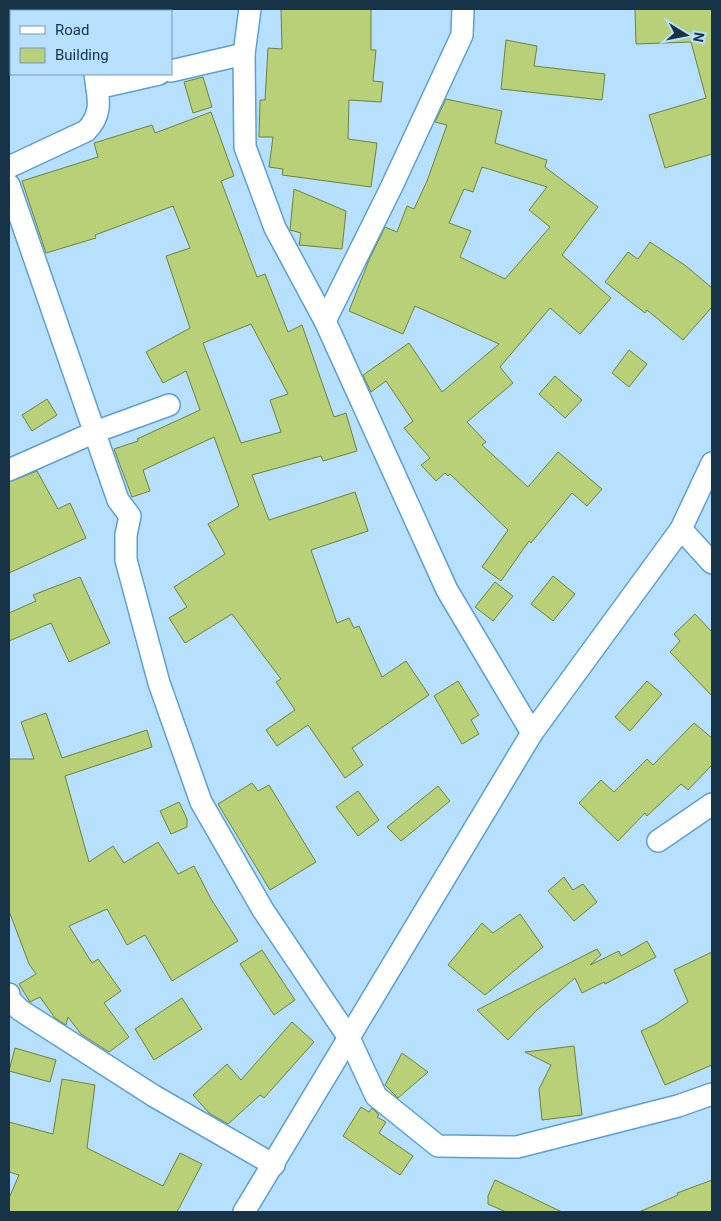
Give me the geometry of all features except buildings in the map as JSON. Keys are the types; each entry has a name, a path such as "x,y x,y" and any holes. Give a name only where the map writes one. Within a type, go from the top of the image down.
{"street":[{"path":"250,9 244,54 245,147 275,228 325,322 447,590 532,733"},
{"path":"325,322 391,188 462,35 463,9"},
{"path":"172,71 244,54"},
{"path":"9,167 86,131 95,122 99,109 96,81 150,75"},
{"path":"9,185 118,500 130,516 125,541 126,560 159,683 202,802 263,910 349,1038 376,1096 438,1146 517,1148 678,1106 712,1094"},
{"path":"9,470 95,432 169,405"},
{"path":"244,1212 532,733 681,529 712,463"},
{"path":"681,529 712,563"},
{"path":"658,841 712,804"},
{"path":"9,994 10,999 20,1010 154,1096 274,1165"}]}
